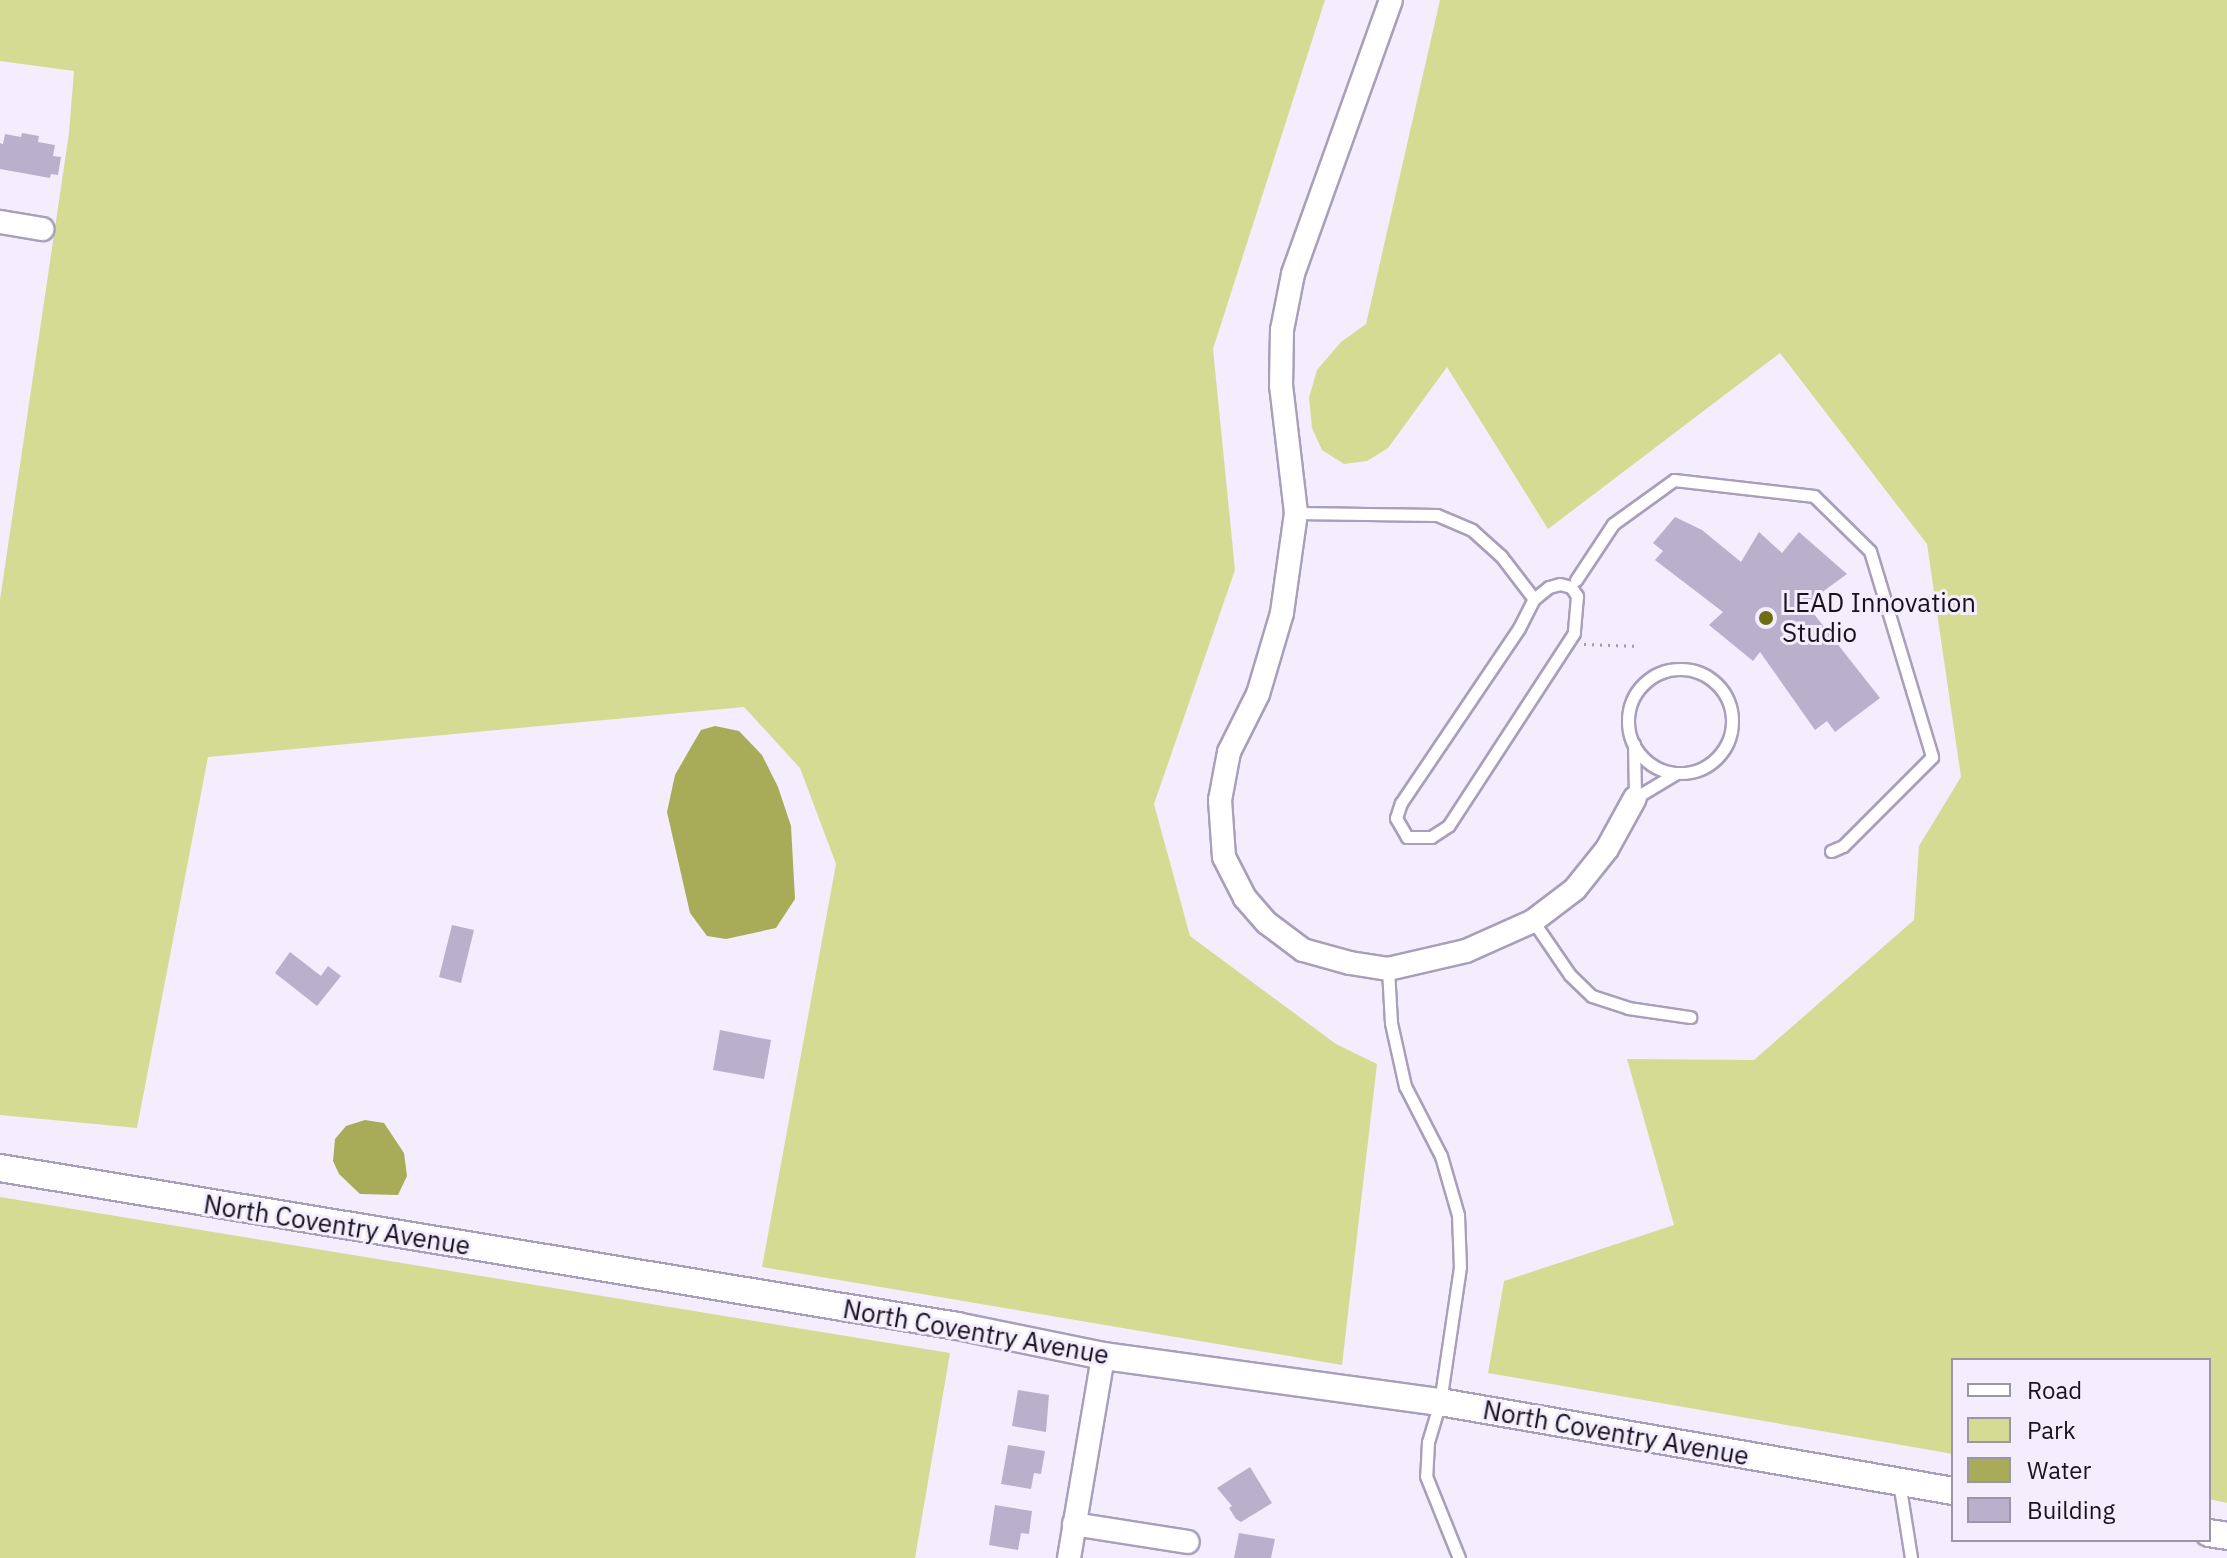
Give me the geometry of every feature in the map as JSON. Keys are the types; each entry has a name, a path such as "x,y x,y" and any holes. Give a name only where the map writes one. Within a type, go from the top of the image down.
{"street":[{"path":"1391,0 1293,274 1282,330 1281,385 1296,513 1282,613 1258,694 1229,752 1220,800 1224,857 1245,898 1267,923 1303,950 1388,969 1466,951 1533,921 1575,889 1607,849 1635,798"},
{"path":"0,222 42,229"},
{"name":"North Coventry Avenue","path":"0,1168 957,1326 1103,1356 1440,1402 1951,1491"},
{"path":"1069,1558 1103,1356"},
{"path":"1074,1524 1188,1542"}],"lane":[{"path":"1576,580 1613,524 1674,480 1814,496 1870,551 1932,757 1843,846 1831,851"},
{"path":"1296,513 1437,515 1472,530 1501,556 1534,599"},
{"path":"1560,584 1571,587 1577,596 1574,633 1448,826 1431,837 1407,837 1396,818 1401,803 1519,628 1534,599 1549,587 1560,584"},
{"path":"1634,744 1646,761 1660,770 1675,774 1693,773 1707,766 1728,741 1733,718 1726,699 1706,675 1688,667 1672,669 1649,681 1633,705 1630,725 1634,744 1635,798 1675,774"},
{"path":"1533,921 1570,975 1592,996 1628,1008 1690,1017"},
{"path":"1388,969 1391,1023 1405,1086 1441,1156 1458,1215 1460,1267 1440,1402 1428,1442 1426,1476 1459,1558"},
{"path":"1899,1482 1911,1558"}],"path":[{"path":"1584,644 1640,646"}],"green space":[{"path":"0,0 1325,0 1213,349 1235,570 1154,804 1190,936 1336,1044 1377,1064 1342,1365 762,1267 836,864 800,768 744,707 208,757 137,1128 0,1115 0,600 69,133 74,71 0,61"},
{"path":"1440,0 2227,0 2227,1503 2211,1499 2211,1358 1951,1358 1951,1454 1488,1373 1504,1281 1674,1225 1627,1059 1754,1060 1914,920 1919,846 1961,777 1927,544 1780,353 1548,529 1447,367 1388,448 1367,461 1344,464 1322,450 1312,428 1309,398 1317,370 1341,342 1366,324"},
{"path":"0,1197 950,1353 915,1558 0,1558"}],"water":[{"path":"715,726 739,731 762,755 778,787 791,826 795,899 776,928 726,939 707,936 690,913 667,812 675,775 701,730"},
{"path":"365,1120 384,1123 404,1153 407,1176 398,1195 360,1194 339,1174 333,1161 335,1139 346,1126"}],"building":[{"path":"22,133 39,136 38,142 55,145 53,156 61,157 58,175 51,174 50,178 0,169 0,143 3,144 5,134 21,137"},
{"name":"LEAD Innovation Studio","path":"1675,517 1702,530 1741,562 1759,532 1782,553 1799,532 1847,574 1806,604 1880,698 1835,732 1827,721 1815,730 1760,652 1753,661 1709,625 1723,612 1655,560 1663,551 1653,543"},
{"path":"452,925 474,930 461,983 439,977"},
{"path":"290,952 321,976 328,966 341,976 317,1006 275,973"},
{"path":"720,1030 771,1040 764,1079 713,1070"},
{"path":"1018,1390 1049,1395 1046,1432 1012,1426"},
{"path":"1008,1445 1045,1451 1041,1474 1034,1473 1031,1489 1001,1484"},
{"path":"1250,1467 1272,1503 1241,1522 1217,1488"},
{"path":"995,1505 1032,1511 1029,1534 1021,1533 1018,1550 989,1545"},
{"path":"1239,1533 1275,1539 1271,1558 1234,1558"}],"place":[{"name":"LEAD Innovation Studio","path":"1766,618"}]}
